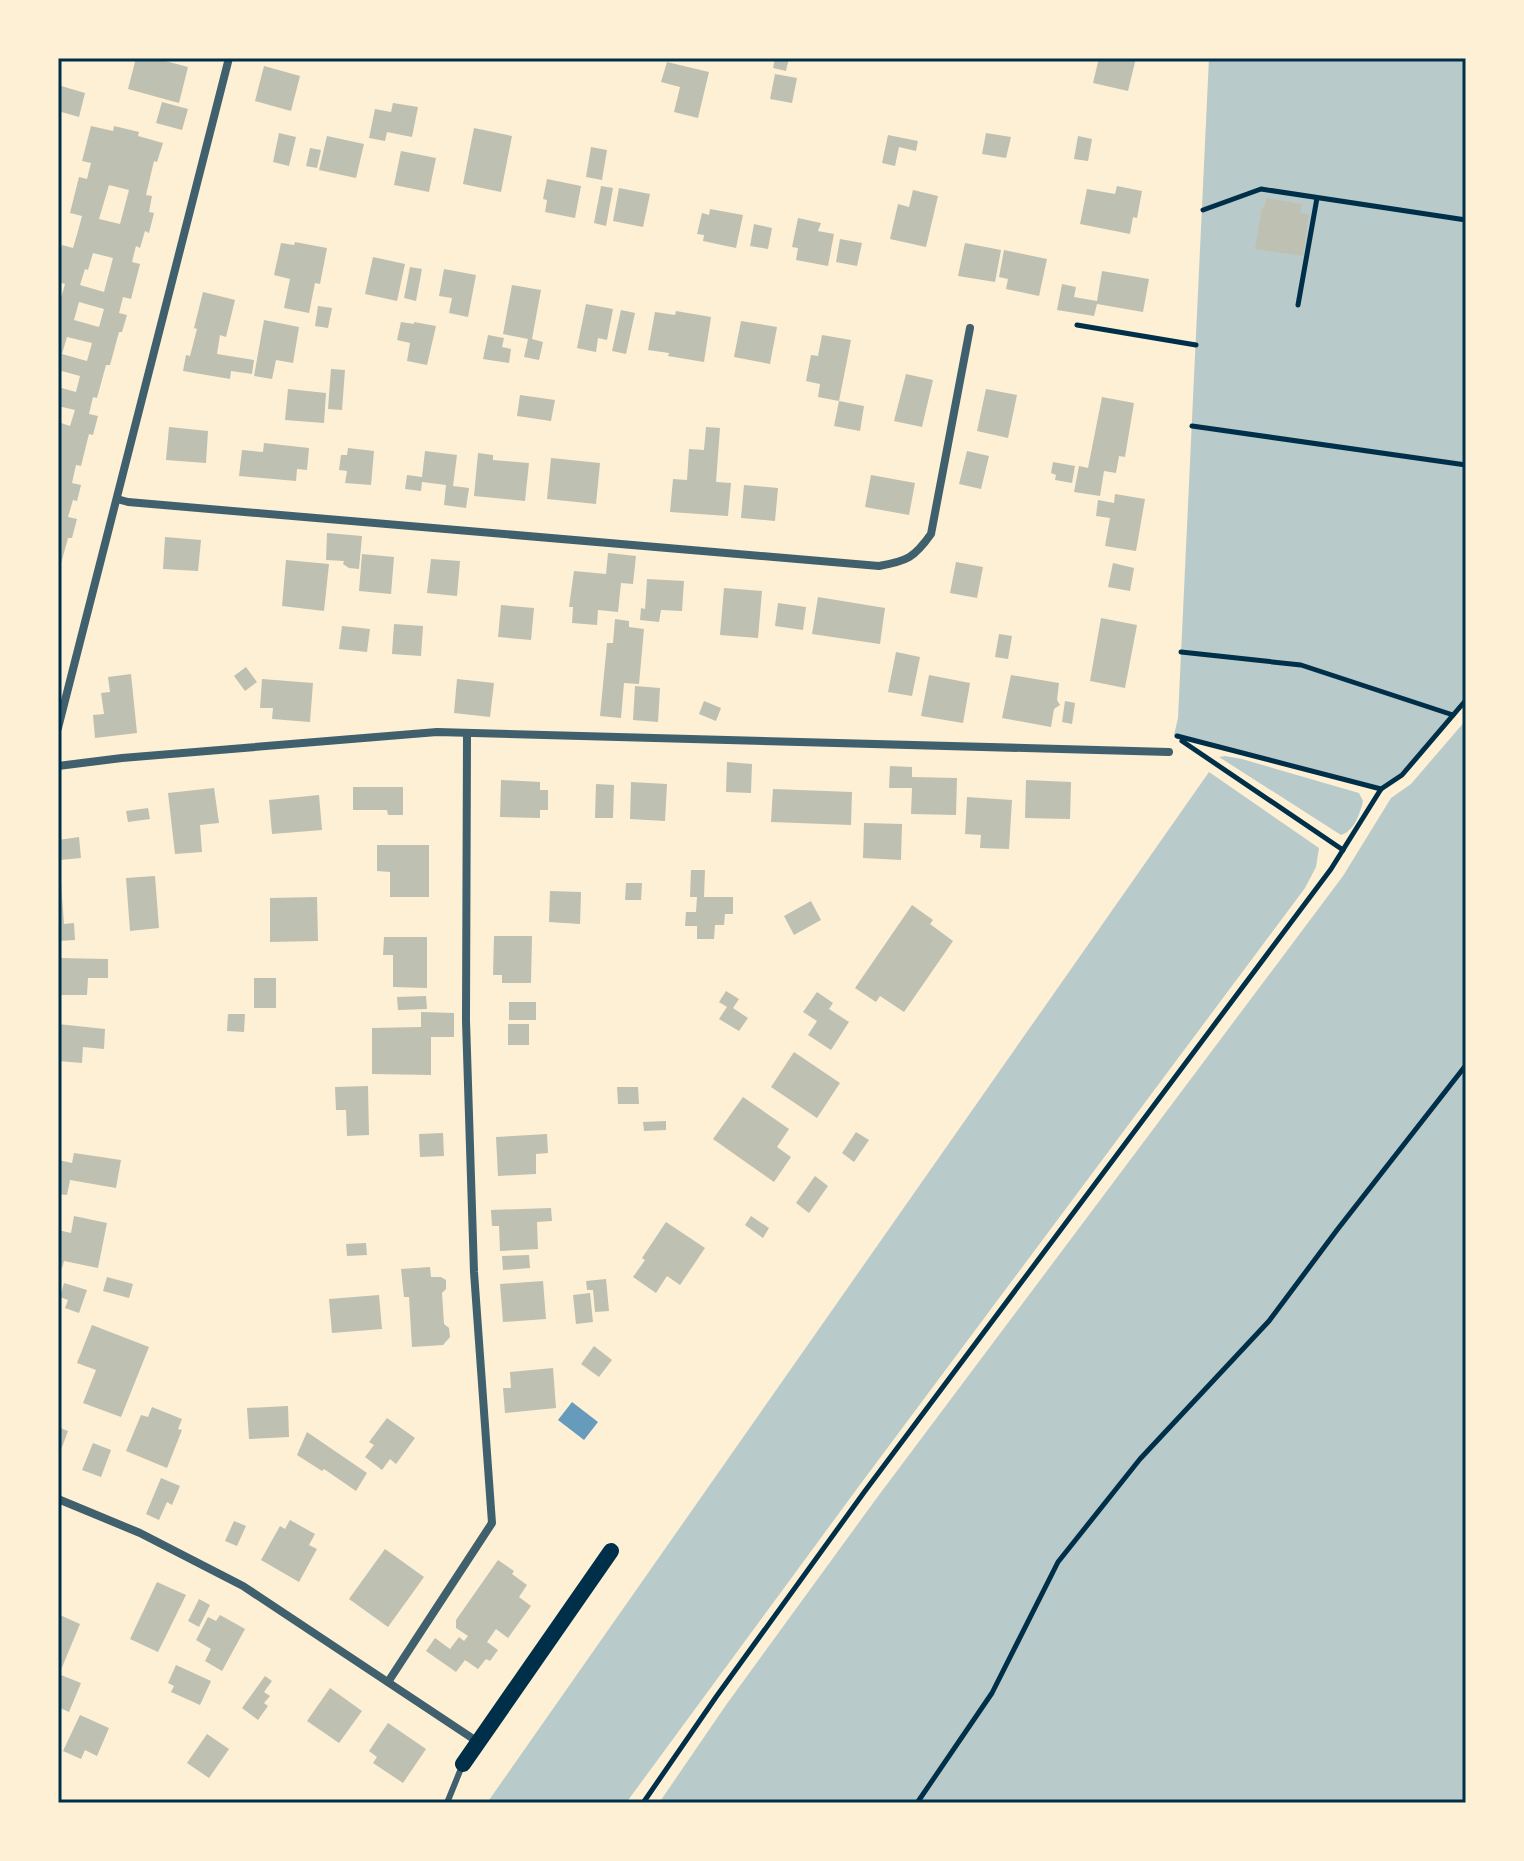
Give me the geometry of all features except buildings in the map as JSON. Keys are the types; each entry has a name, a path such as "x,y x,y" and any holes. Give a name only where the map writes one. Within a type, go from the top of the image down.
{"main road":[{"path":"463,1764 611,1551"}],"street":[{"path":"58,728 229,58"},
{"path":"117,499 879,566 899,563 918,552 931,534 970,328"},
{"path":"58,766 422,734 1169,752"},
{"path":"388,1682 492,1523 474,1272 466,1037 467,734"},
{"path":"58,1499 140,1533 243,1586 478,1742"}],"lane":[{"path":"447,1803 463,1764"}],"path":[{"path":"1203,210 1261,189 1466,220"},
{"path":"1298,305 1317,198"},
{"path":"1077,325 1196,345"},
{"path":"1192,426 1466,465"},
{"path":"1181,652 1301,665 1453,715"},
{"path":"643,1803 865,1491 1343,850 1381,789 1402,775 1466,700"},
{"path":"1343,850 1174,735 1381,789"},
{"path":"917,1803 992,1693 1058,1562 1140,1459 1269,1321 1466,1065"}],"shaded area":[{"path":"1209,58 1466,58 1466,700 1402,775 1381,789 1174,735 1178,718"},
{"path":"1466,720 1466,1803 659,1803 726,1705 876,1499 1343,876 1391,798 1411,784"},
{"path":"1225,756 1359,793 1363,801 1358,816 1350,830 1341,835 1219,757"},
{"path":"1209,772 1319,848 1316,867 1305,888 626,1803 487,1803"}],"water":[{"path":"572,1402 598,1422 584,1440 558,1420"}]}
